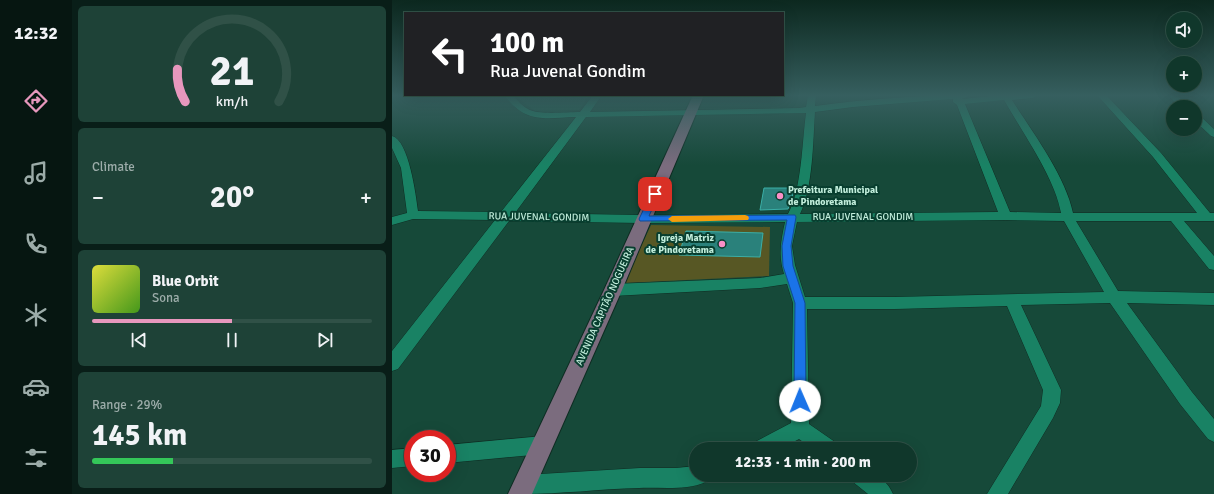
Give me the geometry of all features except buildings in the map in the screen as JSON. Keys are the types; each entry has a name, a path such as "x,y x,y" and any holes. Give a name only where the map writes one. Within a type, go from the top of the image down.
{"main road":[{"name":"AVENIDA CAPITÃO NOGUEIRA","path":"522,490 613,290 688,118"}],"street":[{"path":"392,364 581,118"},
{"path":"800,428 800,303 788,266 786,246 792,217 799,204 811,118"},
{"path":"969,118 1006,216"},
{"path":"1020,118 1045,161 1065,202 1068,217 1114,297 1186,398 1214,433"},
{"path":"1122,118 1210,217"},
{"path":"1202,123 1214,134"},
{"path":"392,139 396,155 406,168 413,216"},
{"name":"RUA JUVENAL GONDIM","path":"392,221 413,216 643,219 1006,216 1210,217"},
{"path":"1174,217 1214,265"},
{"path":"613,290 765,283 793,278"},
{"path":"800,303 896,303 1114,297 1214,299"},
{"path":"997,494 1047,412 1053,397 1052,390 1011,299"},
{"path":"775,442 800,428"},
{"path":"800,428 819,442"},
{"path":"456,453 543,445"},
{"path":"392,459 404,458"},
{"path":"522,490 640,478 676,478 689,476"},
{"path":"868,482 883,494"}],"shaded area":[{"path":"651,225 770,227 769,276 624,283"}],"slow traffic":[{"path":"672,219 745,218"}],"place":[{"name":"Prefeitura Municipal de Pindoretama","path":"780,196"},
{"name":"Igreja Matriz de Pindoretama","path":"722,244"}],"route":[{"path":"655,194 643,219 792,217 786,246 788,266 800,303 800,401"}]}
